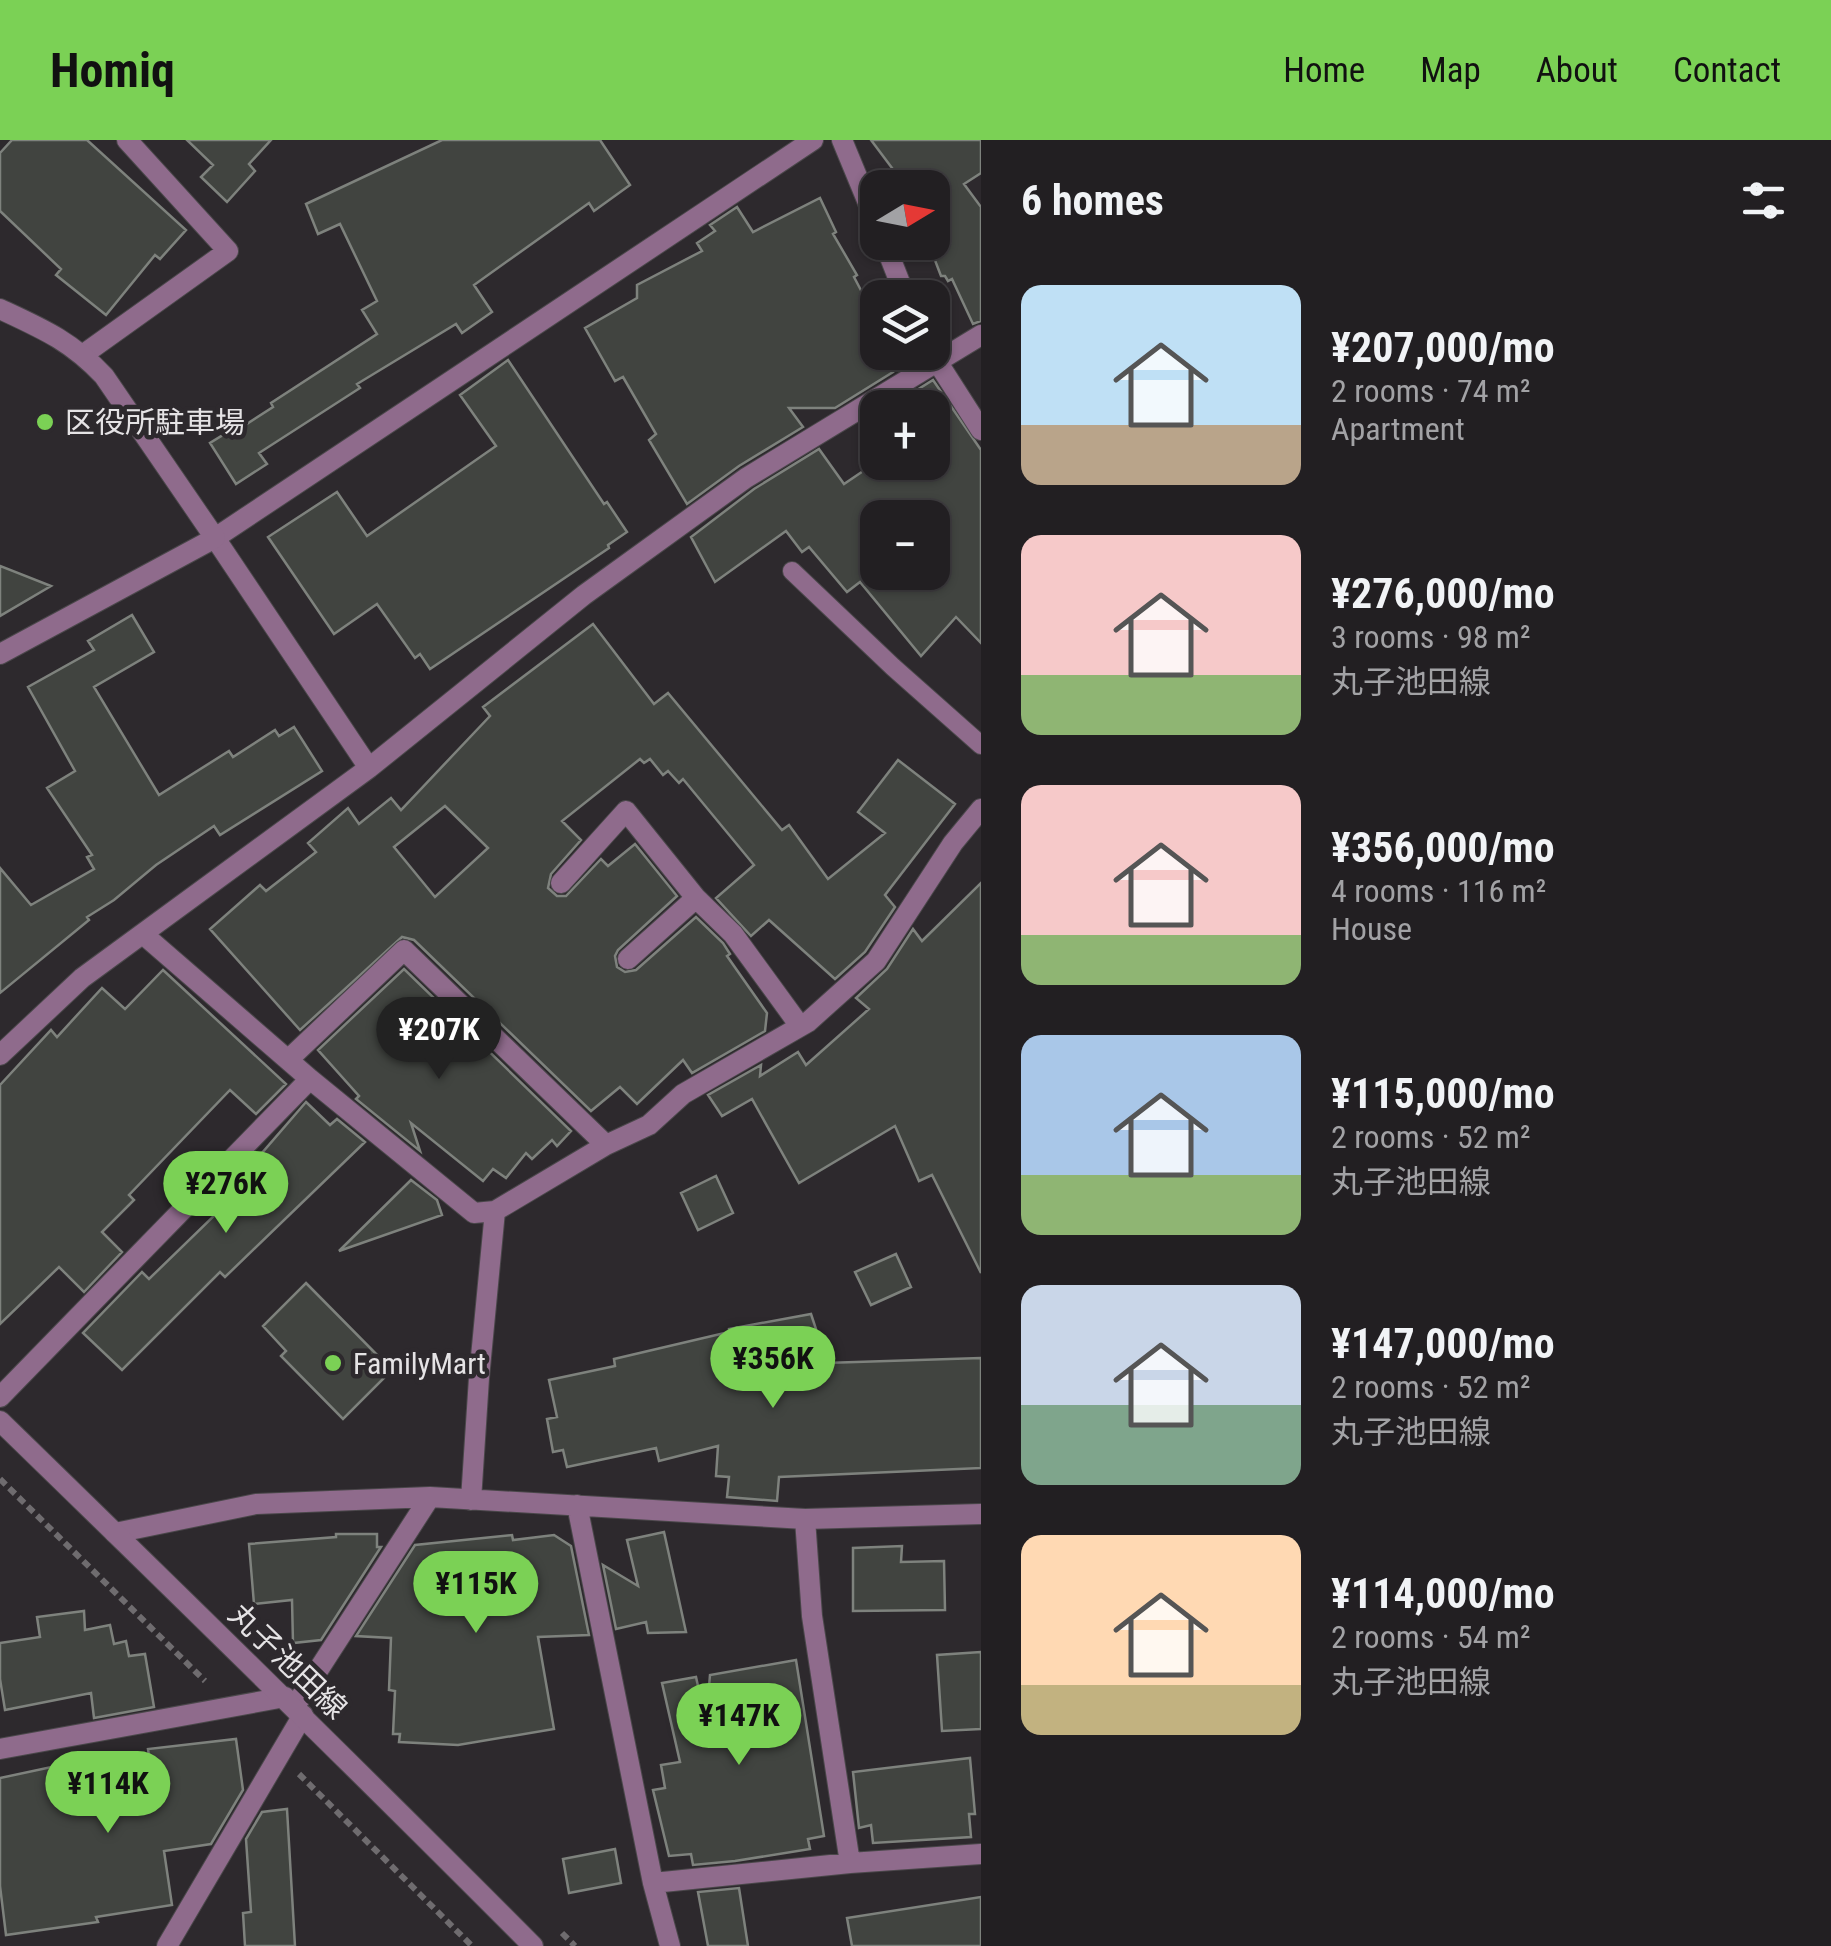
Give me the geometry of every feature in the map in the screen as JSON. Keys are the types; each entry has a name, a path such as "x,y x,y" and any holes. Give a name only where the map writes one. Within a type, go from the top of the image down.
{"street":[{"path":"84,354 228,251 127,140"},
{"path":"0,654 215,538 813,140"},
{"path":"842,140 860,184"},
{"path":"0,309 64,338 104,376 369,768"},
{"path":"950,349 981,334"},
{"path":"0,1055 82,978 369,768 584,595 746,478 914,370"},
{"path":"942,370 981,430"},
{"path":"144,935 310,1079 474,1213 496,1210 606,1145 649,1125 683,1094 800,1026 876,961 952,843 981,809"},
{"path":"561,883 626,811 696,898 733,934 800,1026"},
{"path":"628,959 696,898"},
{"path":"290,1058 404,950 606,1145"},
{"path":"0,1397 310,1079"},
{"path":"471,1500 478,1378 496,1210"},
{"name":"丸子池田線","path":"0,1421 294,1706 533,1946"},
{"path":"167,1946 294,1706 430,1497"},
{"path":"115,1533 256,1504 430,1497 804,1519 981,1514"},
{"path":"576,1505 670,1946"},
{"path":"804,1519 812,1616 850,1863"},
{"path":"0,1749 294,1706"},
{"path":"654,1882 981,1854"}],"lane":[{"path":"792,570 981,744"}],"building":[{"path":"12,140 87,140 186,230 160,259 155,255 106,315 56,275 61,269 0,211 0,153"},
{"path":"187,140 271,140 249,164 255,171 227,202 201,177 213,165"},
{"path":"442,140 600,140 630,185 594,211 589,203 474,285 492,312 462,333 456,324 357,384 360,388 259,453 267,464 236,484 210,443 273,407 271,403 377,334 362,310 377,301 340,224 318,234 306,204"},
{"path":"871,140 981,140 981,173 964,184 981,207 981,321 973,324 952,279 941,276 935,260 950,260 950,170 894,170"},
{"path":"820,198 836,232 833,234 857,275 854,277 860,288 860,370 893,372 835,408 789,408 803,427 687,504 649,440 656,434 623,377 615,381 585,328 637,298 637,285 702,251 697,243 715,231 710,225 737,207 753,232"},
{"path":"508,360 627,532 430,669 420,654 415,658 377,604 334,634 268,537 337,492 367,536 496,446 460,395"},
{"path":"933,380 940,390 917,390"},
{"path":"950,405 981,450 981,643 956,617 921,656 867,590 950,590 950,500 860,500 860,582 847,592 809,547 802,552 786,531 715,582 691,537 754,489 819,449 844,484 860,473 860,480 950,480"},
{"path":"0,566 51,586 0,616"},
{"path":"132,615 154,652 94,687 159,795 229,751 233,757 275,730 279,736 294,727 322,771 220,835 214,826 156,865 87,917 89,920 0,993 0,868 31,905 94,869 87,857 92,855 47,788 75,771 28,687 94,650 88,641"},
{"path":"593,624 654,704 668,693 782,830 789,825 828,879 885,833 858,812 898,760 955,804 885,895 895,907 865,952 835,979 769,920 751,936 716,898 754,865 683,779 679,783 668,771 663,775 650,759 644,763 640,759 562,821 581,840 551,874 548,888 557,896 566,896 601,859 608,866 635,844 677,896 618,950 617,967 625,972 636,970 696,917 723,943 730,954 727,956 767,1013 765,1031 692,1073 683,1060 637,1104 620,1087 591,1111 414,940 402,937 300,1030 210,929 260,885 266,891 316,852 308,843 348,808 359,824 391,798 401,810 490,716 483,707","holes":["445,806 488,848 435,897 394,847"]},
{"path":"981,883 981,1273 932,1175 919,1181 895,1126 799,1183 752,1099 722,1116 708,1095 761,1065 760,1076 798,1052 806,1065 869,1009 856,998 887,969 913,929 922,941"},
{"path":"404,969 571,1131 557,1146 552,1140 532,1159 526,1153 506,1178 493,1169 483,1181 411,1123 420,1151 356,1099 359,1096 318,1050"},
{"path":"163,970 286,1084 256,1114 230,1090 129,1195 134,1200 102,1232 122,1252 84,1292 59,1267 0,1324 0,1085 51,1030 57,1037 102,988 125,1009"},
{"path":"306,1102 330,1125 337,1119 365,1142 225,1277 220,1272 122,1370 83,1333 142,1272 149,1279 223,1207 232,1216 280,1170 262,1153"},
{"path":"716,1176 733,1213 698,1230 681,1193"},
{"path":"411,1180 437,1200 442,1215 339,1251"},
{"path":"896,1254 911,1287 871,1305 855,1272"},
{"path":"306,1283 392,1370 343,1419 281,1356 286,1351 263,1326"},
{"path":"811,1314 816,1329 732,1366 981,1358 981,1468 779,1477 777,1501 727,1497 729,1477 716,1476 718,1446 659,1461 656,1448 567,1467 563,1450 553,1452 547,1419 557,1417 549,1380 615,1366 614,1359 729,1329"},
{"path":"664,1532 686,1632 648,1633 646,1622 616,1629 603,1565 638,1586 627,1540"},
{"path":"336,1534 377,1534 377,1547 381,1547 321,1640 293,1643 292,1600 254,1604 249,1544"},
{"path":"512,1535 513,1540 554,1535 571,1546 589,1635 538,1637 554,1729 458,1745 399,1742 400,1734 393,1734 395,1691 389,1690 391,1638 356,1636 415,1545"},
{"path":"902,1546 901,1562 944,1561 945,1610 853,1611 853,1548"},
{"path":"84,1611 85,1630 110,1625 114,1644 126,1641 129,1656 145,1654 154,1707 94,1718 91,1693 5,1710 0,1643 40,1637 37,1617"},
{"path":"981,1652 981,1729 942,1731 937,1655"},
{"path":"796,1660 824,1836 808,1839 810,1849 735,1861 693,1865 691,1854 669,1856 653,1790 665,1788 661,1765 680,1762 662,1683 696,1677 706,1722 710,1675"},
{"path":"236,1739 243,1790 211,1844 164,1851 172,1905 96,1917 98,1922 6,1935 0,1886 0,1778 61,1765 65,1792 152,1777 148,1749"},
{"path":"970,1758 975,1814 969,1814 971,1837 873,1843 871,1825 859,1828 853,1772"},
{"path":"287,1809 295,1946 245,1946 243,1913 251,1912 246,1839 262,1812"},
{"path":"615,1849 621,1883 569,1893 563,1859"},
{"path":"739,1888 748,1946 708,1946 698,1892"},
{"path":"981,1897 981,1946 852,1946 847,1918"}],"place":[{"name":"区役所駐車場","path":"45,422"},
{"name":"FamilyMart","path":"333,1363"}]}
